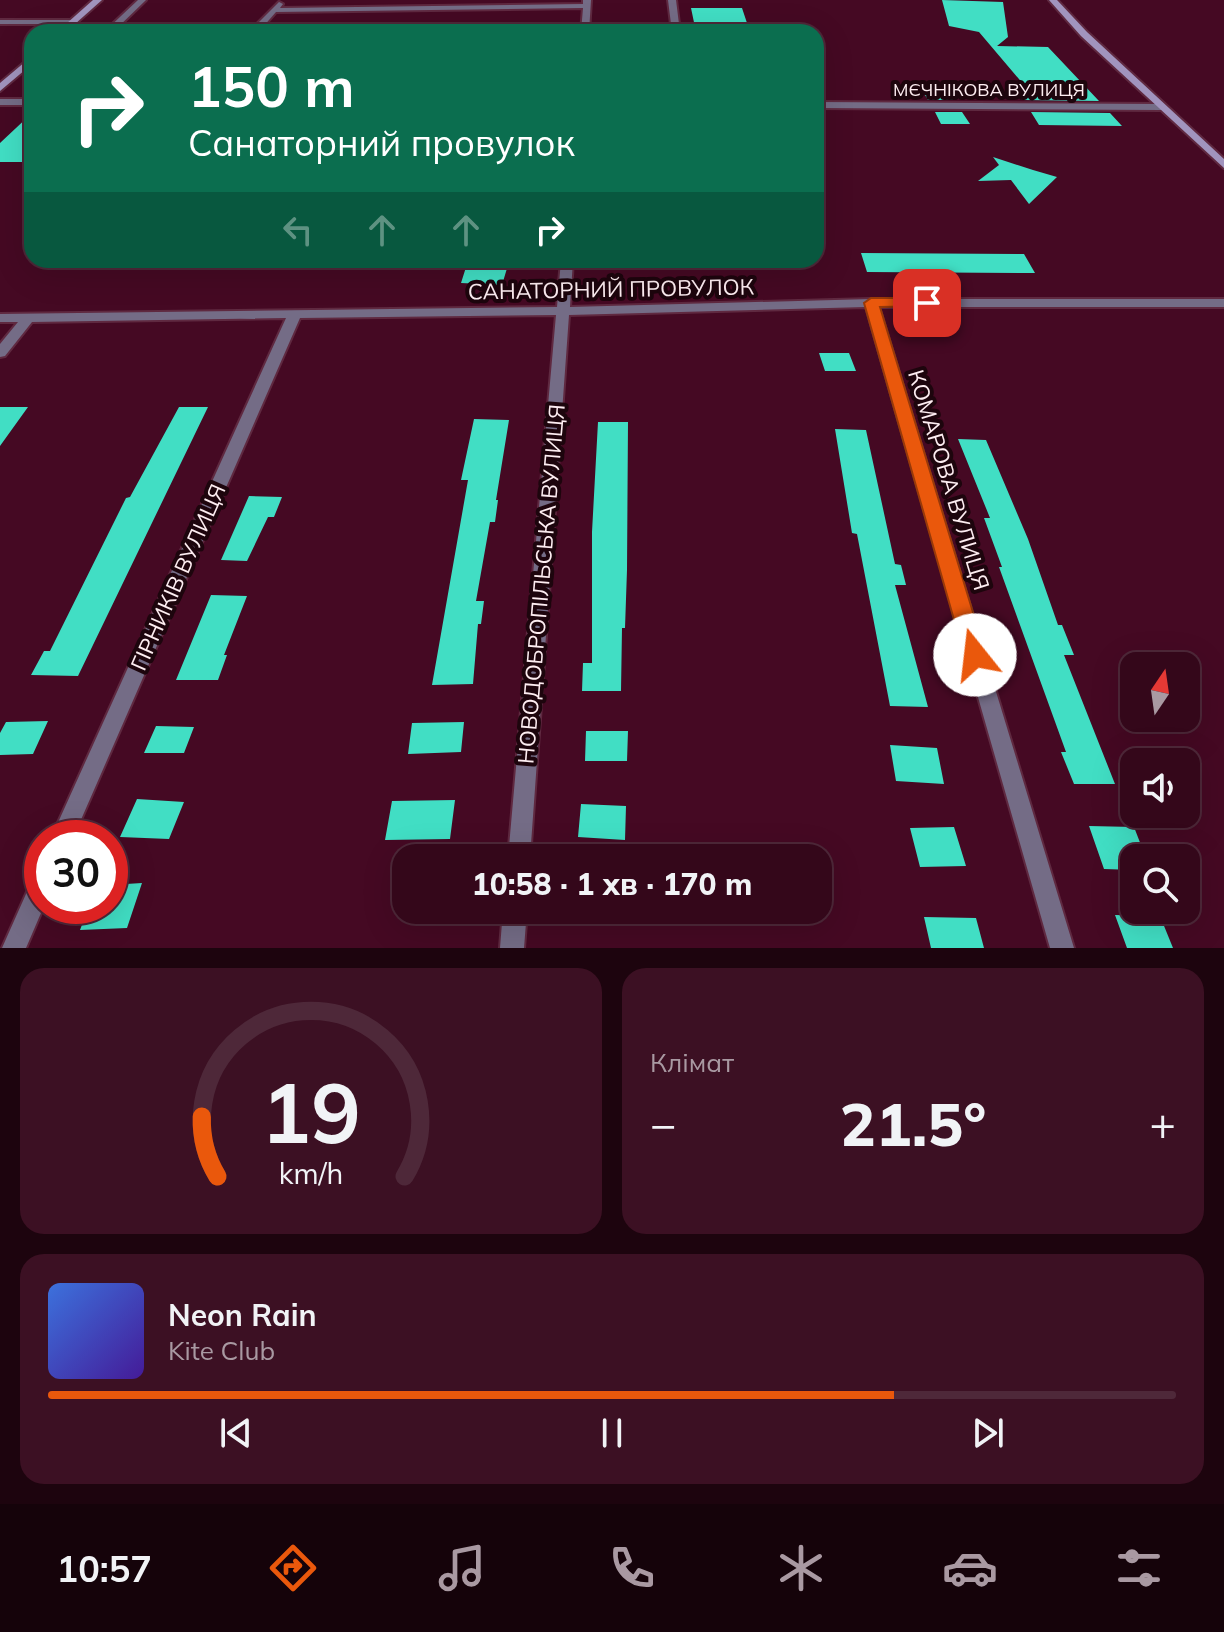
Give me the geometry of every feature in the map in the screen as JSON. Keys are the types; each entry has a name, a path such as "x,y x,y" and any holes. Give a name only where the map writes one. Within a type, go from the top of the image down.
{"main road":[{"path":"74,22 98,0"},
{"path":"1053,0 1224,165"},
{"path":"0,88 24,66"}],"street":[{"path":"116,24 142,0"},
{"path":"261,24 283,0"},
{"path":"672,0 675,24"},
{"path":"275,10 587,3 586,24"},
{"path":"0,22 74,22"},
{"path":"0,102 24,102"},
{"name":"МЄЧНІКОВА ВУЛИЦЯ","path":"824,105 1162,107"},
{"name":"НОВОДОБРОПІЛЬСЬКА ВУЛИЦЯ","path":"520,844 566,268"},
{"name":"САНАТОРНИЙ ПРОВУЛОК","path":"0,318 294,316 871,303 1224,303"},
{"name":"КОМАРОВА ВУЛИЦЯ","path":"871,303 1062,948"},
{"name":"ГІРНИКІВ ВУЛИЦЯ","path":"70,820 294,316"},
{"path":"0,353 27,319"},
{"path":"14,948 24,924"},
{"path":"512,948 514,924"}],"building":[{"path":"942,0 1003,2 1008,37 997,46 1048,47 1099,101 1022,100 1012,85 1024,85 979,32 949,26"},
{"path":"691,8 742,8 747,24 694,24"},
{"path":"919,85 943,85 953,100 928,100"},
{"path":"935,112 962,112 970,124 941,124"},
{"path":"1031,112 1110,113 1122,126 1039,125"},
{"path":"24,120 24,162 0,162 0,143"},
{"path":"993,157 1057,177 1029,204 1011,180 978,181 999,165"},
{"path":"861,253 1024,254 1035,273 867,272"},
{"path":"466,268 507,268 502,285 461,283"},
{"path":"819,353 849,353 856,371 825,371"},
{"path":"0,407 28,407 0,446"},
{"path":"179,407 208,407 78,676 31,675 44,651 50,651 126,498 130,497"},
{"path":"474,419 509,420 495,522 490,522 476,601 484,601 481,624 478,624 473,684 432,685 468,480 461,480"},
{"path":"598,422 628,422 627,570 621,691 582,691 583,663 592,663 592,532"},
{"path":"835,429 866,430 895,564 901,565 906,585 895,585 928,707 890,706 857,534 852,533"},
{"path":"958,439 986,440 1028,539 1058,625 1062,625 1074,655 1064,655 1115,784 1074,784 1061,752 1066,752 999,567 1002,567 984,518 990,518"},
{"path":"249,496 282,497 274,517 268,517 247,561 221,560"},
{"path":"211,595 247,596 224,655 227,655 218,680 176,680"},
{"path":"48,721 33,754 0,755 0,733 6,722"},
{"path":"464,722 461,752 408,754 412,723"},
{"path":"156,726 194,727 184,753 144,753"},
{"path":"586,731 628,731 627,761 585,761"},
{"path":"890,745 937,748 944,784 896,781"},
{"path":"137,799 184,802 169,839 128,837 128,820"},
{"path":"455,800 450,839 385,840 392,801"},
{"path":"581,804 626,806 625,840 578,837"},
{"path":"1089,826 1134,828 1141,844 1120,844 1120,870 1104,869"},
{"path":"954,827 966,866 920,867 910,828"},
{"path":"142,883 127,928 80,930 82,924 128,924 128,884"},
{"path":"1115,915 1120,915 1120,924 1163,924 1173,948 1127,948"},
{"path":"924,917 976,918 984,948 931,948"}],"route":[{"path":"927,303 871,303 975,655"}]}
